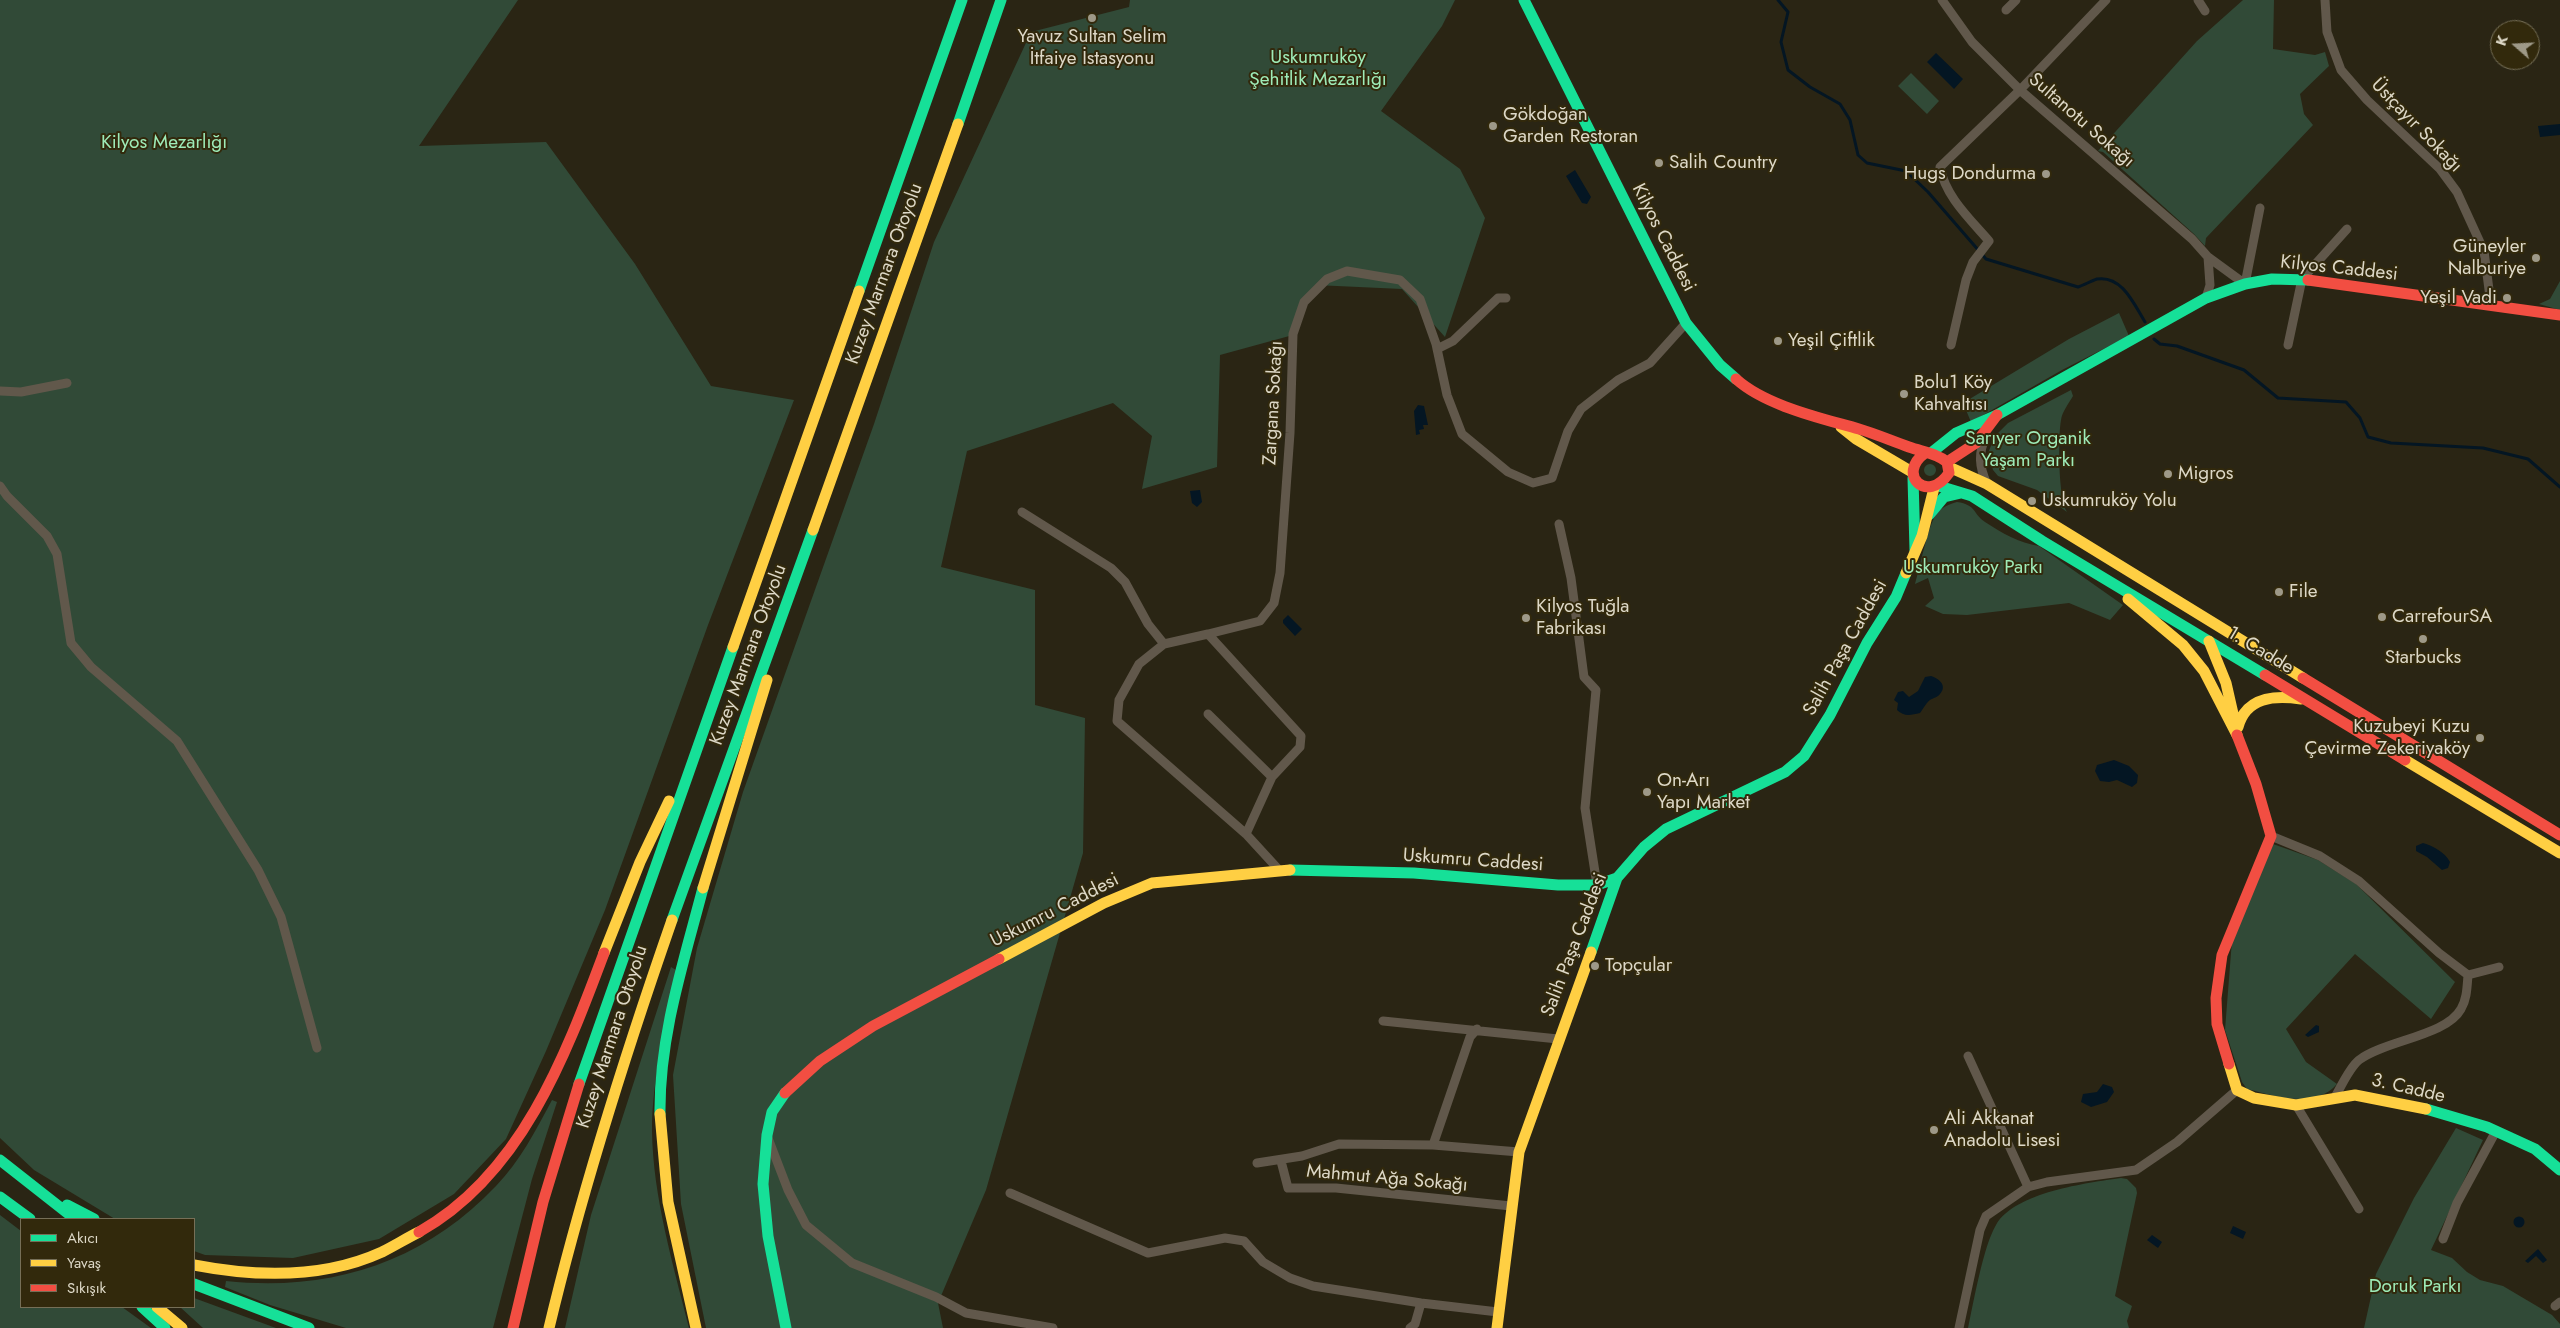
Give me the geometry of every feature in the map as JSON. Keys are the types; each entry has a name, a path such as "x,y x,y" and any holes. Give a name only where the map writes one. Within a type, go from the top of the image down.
{"main road":[{"name":"Kuzey Marmara Otoyolu","path":"513,1328 541,1211 562,1135 690,765 962,0"},
{"name":"Kuzey Marmara Otoyolu","path":"549,1328 569,1239 615,1086 663,942 1001,0"},
{"name":"Kilyos Caddesi","path":"1524,0 1686,323 1718,362 1742,385 1765,398 1839,425"},
{"name":"Kilyos Caddesi","path":"1928,453 1956,433 1997,415 2206,298 2245,284 2272,279 2302,279 2560,315"},
{"path":"1839,425 1856,439 1913,475 1922,487 1936,487 1946,479 1948,464 1967,451 1987,433 1997,415"},
{"path":"1839,425 1928,453 1948,464"},
{"path":"1914,550 1913,475 1915,460 1928,453"},
{"name":"1. Cadde","path":"1948,464 1987,484 2560,835"},
{"name":"1. Cadde","path":"1936,487 1972,496 2560,853"},
{"name":"Salih Paşa Caddesi","path":"1497,1328 1519,1152 1558,1038 1617,878 1644,847 1666,828 1784,772 1804,756 1830,715 1868,643 1896,597 1914,550 1922,536 1936,487"},
{"path":"1926,519 1944,497 1961,493"},
{"path":"2108,580 2141,611 2183,645 2204,671 2238,735 2256,784 2270,836 2229,934 2222,955 2216,998 2216,1024 2237,1090"},
{"path":"2192,610 2220,663 2234,709 2238,735"},
{"path":"696,1328 673,1231 664,1172 661,1141 663,1066 670,1016 682,964 724,816 760,712 778,624"},
{"path":"2238,735 2240,717 2246,708 2260,700 2273,696 2306,700"},
{"path":"195,1265 215,1270 261,1275 284,1275 365,1260 414,1238 470,1197 496,1171 539,1106 573,1031 650,836 690,765"},
{"name":"Uskumru Caddesi","path":"786,1328 768,1236 764,1192 767,1136 772,1112 787,1091 820,1061 873,1026 1104,903 1152,883 1279,870 1386,872 1597,885 1617,878"},
{"name":"3. Cadde","path":"2237,1090 2254,1098 2296,1105 2355,1095 2411,1105 2496,1131 2535,1149 2560,1170"},
{"path":"0,1160 75,1218"},
{"path":"41,1192 92,1218"},
{"path":"0,1197 29,1218"},
{"path":"195,1284 309,1328"},
{"path":"143,1308 165,1328"},
{"path":"158,1308 182,1328"}],"street":[{"name":"Sultanotu Sokağı","path":"1942,0 1972,42 2020,90 2186,233 2208,257 2245,284"},
{"path":"2006,10 2016,0"},
{"path":"1951,345 1966,280 1976,258 1989,241 1960,208 1942,181 1940,167 2020,90 2106,0"},
{"path":"2198,0 2205,11"},
{"name":"Üstçayır Sokağı","path":"2325,0 2327,32 2342,70 2367,100 2440,169 2456,192 2484,251 2491,305"},
{"path":"2245,284 2260,208"},
{"path":"2288,345 2302,279 2347,229"},
{"path":"2206,298 2210,285 2208,257"},
{"name":"Zargana Sokağı","path":"1164,644 1260,621 1274,603 1282,556 1290,433 1293,334 1304,302 1327,279 1347,271 1400,280 1420,299 1437,349 1447,395 1462,434 1508,472 1533,483 1552,478 1568,431 1581,409 1618,380 1650,363 1686,323"},
{"path":"1437,349 1453,341 1498,298 1506,298"},
{"path":"0,391 21,392 67,383"},
{"path":"1987,433 1979,456 1987,484"},
{"path":"0,486 7,496 47,536 57,554 70,643 91,667 177,741 258,870 281,917 318,1048"},
{"path":"1022,512 1111,568 1125,582 1148,624 1164,644 1139,664 1119,700 1116,721 1246,834 1279,870"},
{"path":"1559,524 1571,578 1584,677 1596,690 1584,808 1597,885"},
{"path":"1208,634 1301,736 1300,747 1272,777 1246,834"},
{"path":"1208,714 1272,777"},
{"path":"2270,836 2320,856 2359,881 2439,953 2468,975"},
{"path":"2468,975 2499,967"},
{"path":"2334,1099 2358,1061 2379,1048 2431,1031 2448,1023 2461,1010 2467,994 2468,975"},
{"path":"1383,1021 1558,1038"},
{"path":"1432,1145 1470,1037 1477,1029"},
{"path":"1968,1056 2028,1187"},
{"path":"1959,1328 1980,1230 1986,1216 2028,1187 2047,1182 2136,1170 2177,1142 2237,1090"},
{"path":"2296,1105 2359,1209"},
{"path":"2443,1239 2457,1203 2496,1131"},
{"path":"767,1136 788,1190 806,1225 852,1263 936,1297 966,1312 1053,1328"},
{"name":"Mahmut Ağa Sokağı","path":"1257,1163 1281,1161 1339,1144 1432,1145 1519,1152"},
{"name":"Mahmut Ağa Sokağı","path":"1281,1161 1288,1188 1336,1188 1511,1206"},
{"path":"1010,1194 1148,1253 1225,1238 1244,1242 1263,1262 1290,1278 1314,1286 1421,1303 1498,1312"},
{"path":"1410,1328 1415,1324 1421,1303"}],"green space":[{"name":"Kilyos Mezarlığı","path":"0,0 518,0 419,146 546,142 635,264 711,386 794,400 708,625 605,910 546,1051 506,1139 454,1194 379,1239 293,1258 205,1255 195,1251 195,1218 113,1218 34,1170 0,1138"},
{"name":"Uskumruköy Şehitlik Mezarlığı","path":"1130,0 1455,0 1442,26 1381,111 1460,169 1485,218 1445,337 1402,289 1315,285 1293,335 1220,355 1217,467 1142,489 1152,436 1113,403 967,451 941,567 1035,590 1035,705 1085,718 1083,853 986,1190 938,1303 943,1328 706,1328 681,1204 673,1075 697,948 743,792 874,424 934,242 1031,32 1129,7"},
{"path":"2243,0 2274,0 2273,49 2315,55 2325,52 2329,66 2300,94 2304,114 2313,125 2206,238 2205,246 2103,152 2098,151 2197,41"},
{"path":"1911,73 1939,101 1927,114 1898,86"},
{"path":"2560,281 2560,310 2539,304 2550,299"},
{"path":"2119,313 2129,336 2062,370 1971,422 1963,403 2069,339"},
{"name":"Sarıyer Organik Yaşam Parkı","path":"2071,390 2073,396 2062,417 2059,439 2060,481 2067,512 2037,490 1998,476 1993,470 1988,453 1995,436 2008,423"},
{"path":"1932,464 1935,465 1935,475 1928,476 1925,475 1924,468 1925,465"},
{"name":"Uskumruköy Parkı","path":"1957,502 1971,507 1981,519 2004,534 2025,543 2039,546 2123,605 2110,620 2069,603 1967,615 1943,614 1925,606 1934,598 1928,578 1915,584 1927,536 1937,513 1944,507"},
{"path":"2273,844 2318,860 2356,884 2455,982 2431,1019 2355,954 2286,1029 2306,1062 2337,1084 2328,1092 2306,1099 2282,1097 2247,1089 2242,1082 2225,1030 2232,940"},
{"path":"671,967 676,970 654,1090 653,1156 665,1230 689,1328 565,1328 591,1215"},
{"path":"552,1100 557,1102 532,1179 493,1328 346,1328 270,1305 225,1287 226,1281 302,1282 338,1276 373,1266 406,1253 438,1235 468,1213 505,1176 527,1145"},
{"name":"Doruk Parkı","path":"2456,1128 2483,1140 2431,1250 2452,1258 2467,1272 2480,1280 2503,1286 2552,1315 2560,1324 2560,1328 2364,1328 2376,1274 2414,1198"},
{"path":"2121,1178 2127,1179 2136,1188 2137,1193 2115,1296 2132,1306 2127,1321 2129,1328 1968,1328 1987,1247 1996,1225 2005,1214 2019,1204 2053,1191"},
{"path":"0,1215 20,1230 20,1308 123,1308 151,1328 0,1328"},
{"path":"195,1298 276,1328 203,1328 181,1308 195,1308"}],"water":[{"path":"1936,53 1963,79 1954,89 1927,62"},
{"path":"2560,124 2560,135 2540,137 2538,126"},
{"path":"1575,170 1591,197 1587,204 1582,203 1566,176"},
{"path":"1418,405 1424,406 1428,425 1423,425 1424,429 1419,430 1420,434 1416,435 1414,411"},
{"path":"1200,490 1202,502 1197,507 1192,503 1190,491"},
{"path":"1288,615 1302,629 1295,636 1283,623 1283,620"},
{"path":"1931,676 1939,680 1943,685 1939,695 1929,701 1920,713 1905,715 1897,710 1898,703 1894,700 1898,692 1903,691 1909,697 1918,691 1925,677"},
{"path":"2114,760 2129,766 2138,775 2137,783 2132,787 2117,780 2109,782 2100,781 2095,771 2097,765"},
{"path":"2423,843 2445,855 2450,862 2448,868 2442,870 2427,857 2416,851 2416,846"},
{"path":"2316,1025 2319,1026 2319,1032 2308,1037 2305,1035"},
{"path":"2103,1084 2112,1087 2114,1092 2107,1102 2091,1107 2081,1102 2083,1094 2097,1092"},
{"path":"2519,1216 2525,1222 2519,1228 2513,1222"},
{"path":"2233,1226 2246,1232 2243,1239 2230,1233"},
{"path":"2152,1235 2162,1242 2158,1248 2147,1240"},
{"path":"2538,1249 2547,1260 2543,1263 2536,1256 2528,1263 2525,1261"}],"waterway":[{"path":"1778,0 1788,12 1781,42 1788,70 1810,87 1840,104 1850,120 1858,155 1867,163 1906,171 1928,192 1986,259 2078,287 2097,279 2106,279 2114,282 2132,299 2145,322"},
{"path":"2154,339 2160,344 2177,346 2244,370 2278,398 2346,402 2360,418 2368,437 2391,443 2483,448 2528,459 2560,487"}],"traffic: fast":[{"path":"859,291 962,0"},
{"path":"958,124 1001,0"},
{"path":"1524,0 1686,323 1720,365 1736,379"},
{"path":"1931,453 1956,433 1997,415 2206,298 2245,284 2272,279 2308,280"},
{"path":"1913,478 1915,550"},
{"path":"1939,486 1972,496 2042,541 2265,675"},
{"path":"1929,515 1944,497 1961,493"},
{"path":"672,920 813,530"},
{"path":"1591,952 1617,878 1644,847 1666,829 1785,772 1804,756 1830,715 1867,643 1896,597 1906,573"},
{"path":"579,1084 733,647"},
{"path":"1290,870 1414,873 1558,885 1597,885 1617,878"},
{"path":"660,1114 661,1085 668,1027 703,888"},
{"path":"785,1093 772,1112 767,1135 763,1184 768,1236 786,1328"},
{"path":"2426,1109 2487,1127 2535,1149 2560,1170"},
{"path":"0,1160 74,1218"},
{"path":"0,1197 29,1218"},
{"path":"67,1205 92,1218"},
{"path":"195,1284 309,1328"},
{"path":"143,1308 165,1328"}],"traffic: slow":[{"path":"813,530 958,124"},
{"path":"733,647 859,291"},
{"path":"1841,427 1856,439 1912,472"},
{"path":"1949,467 1987,484 2303,678"},
{"path":"1906,573 1922,536 1934,488"},
{"path":"2128,599 2183,645 2204,671 2237,735"},
{"path":"2209,641 2226,683 2236,727"},
{"path":"703,888 767,680"},
{"path":"2238,727 2247,709 2262,700 2281,697 2301,699"},
{"path":"2405,760 2560,853"},
{"path":"604,953 640,862 669,801"},
{"path":"999,959 1104,903 1152,883 1290,870"},
{"path":"549,1328 605,1123 672,920"},
{"path":"1497,1328 1519,1152 1591,952"},
{"path":"2229,1064 2237,1090 2254,1098 2296,1105 2355,1095 2426,1109"},
{"path":"660,1114 668,1202 696,1328"},
{"path":"195,1265 241,1272 289,1273 313,1271 360,1261 382,1252 419,1232"},
{"path":"158,1308 182,1328"}],"traffic: jam":[{"path":"2308,280 2560,315"},
{"path":"1736,379 1763,397 1778,404 1865,431 1938,457 1947,462 1949,473 1940,482 1932,486 1924,486 1918,483 1914,477 1913,469 1917,461 1925,453"},
{"path":"1947,462 1976,443 1997,415"},
{"path":"2265,675 2405,760"},
{"path":"2303,678 2560,835"},
{"path":"2229,1064 2217,1024 2216,998 2222,955 2271,836 2256,784 2237,735"},
{"path":"419,1232 455,1208 485,1179 512,1146 535,1110 555,1072 604,953"},
{"path":"785,1093 820,1061 873,1026 999,959"},
{"path":"513,1328 543,1202 579,1084"}],"place":[{"name":"Yavuz Sultan Selim İtfaiye İstasyonu","path":"1092,18"},
{"name":"Gökdoğan Garden Restoran","path":"1493,126"},
{"name":"Salih Country","path":"1659,163"},
{"name":"Hugs Dondurma","path":"2046,174"},
{"name":"Güneyler Nalburiye","path":"2536,258"},
{"name":"Yeşil Vadi","path":"2507,298"},
{"name":"Yeşil Çiftlik","path":"1778,341"},
{"name":"Bolu1 Köy Kahvaltısı","path":"1904,394"},
{"name":"Migros","path":"2168,474"},
{"name":"Uskumruköy Yolu","path":"2032,501"},
{"name":"File","path":"2279,592"},
{"name":"CarrefourSA","path":"2382,617"},
{"name":"Kilyos Tuğla Fabrikası","path":"1526,618"},
{"name":"Starbucks","path":"2423,639"},
{"name":"Kuzubeyi Kuzu Çevirme Zekeriyaköy","path":"2480,738"},
{"name":"On-Arı Yapı Market","path":"1647,792"},
{"name":"Topçular","path":"1595,966"},
{"name":"Ali Akkanat Anadolu Lisesi","path":"1934,1130"}]}
